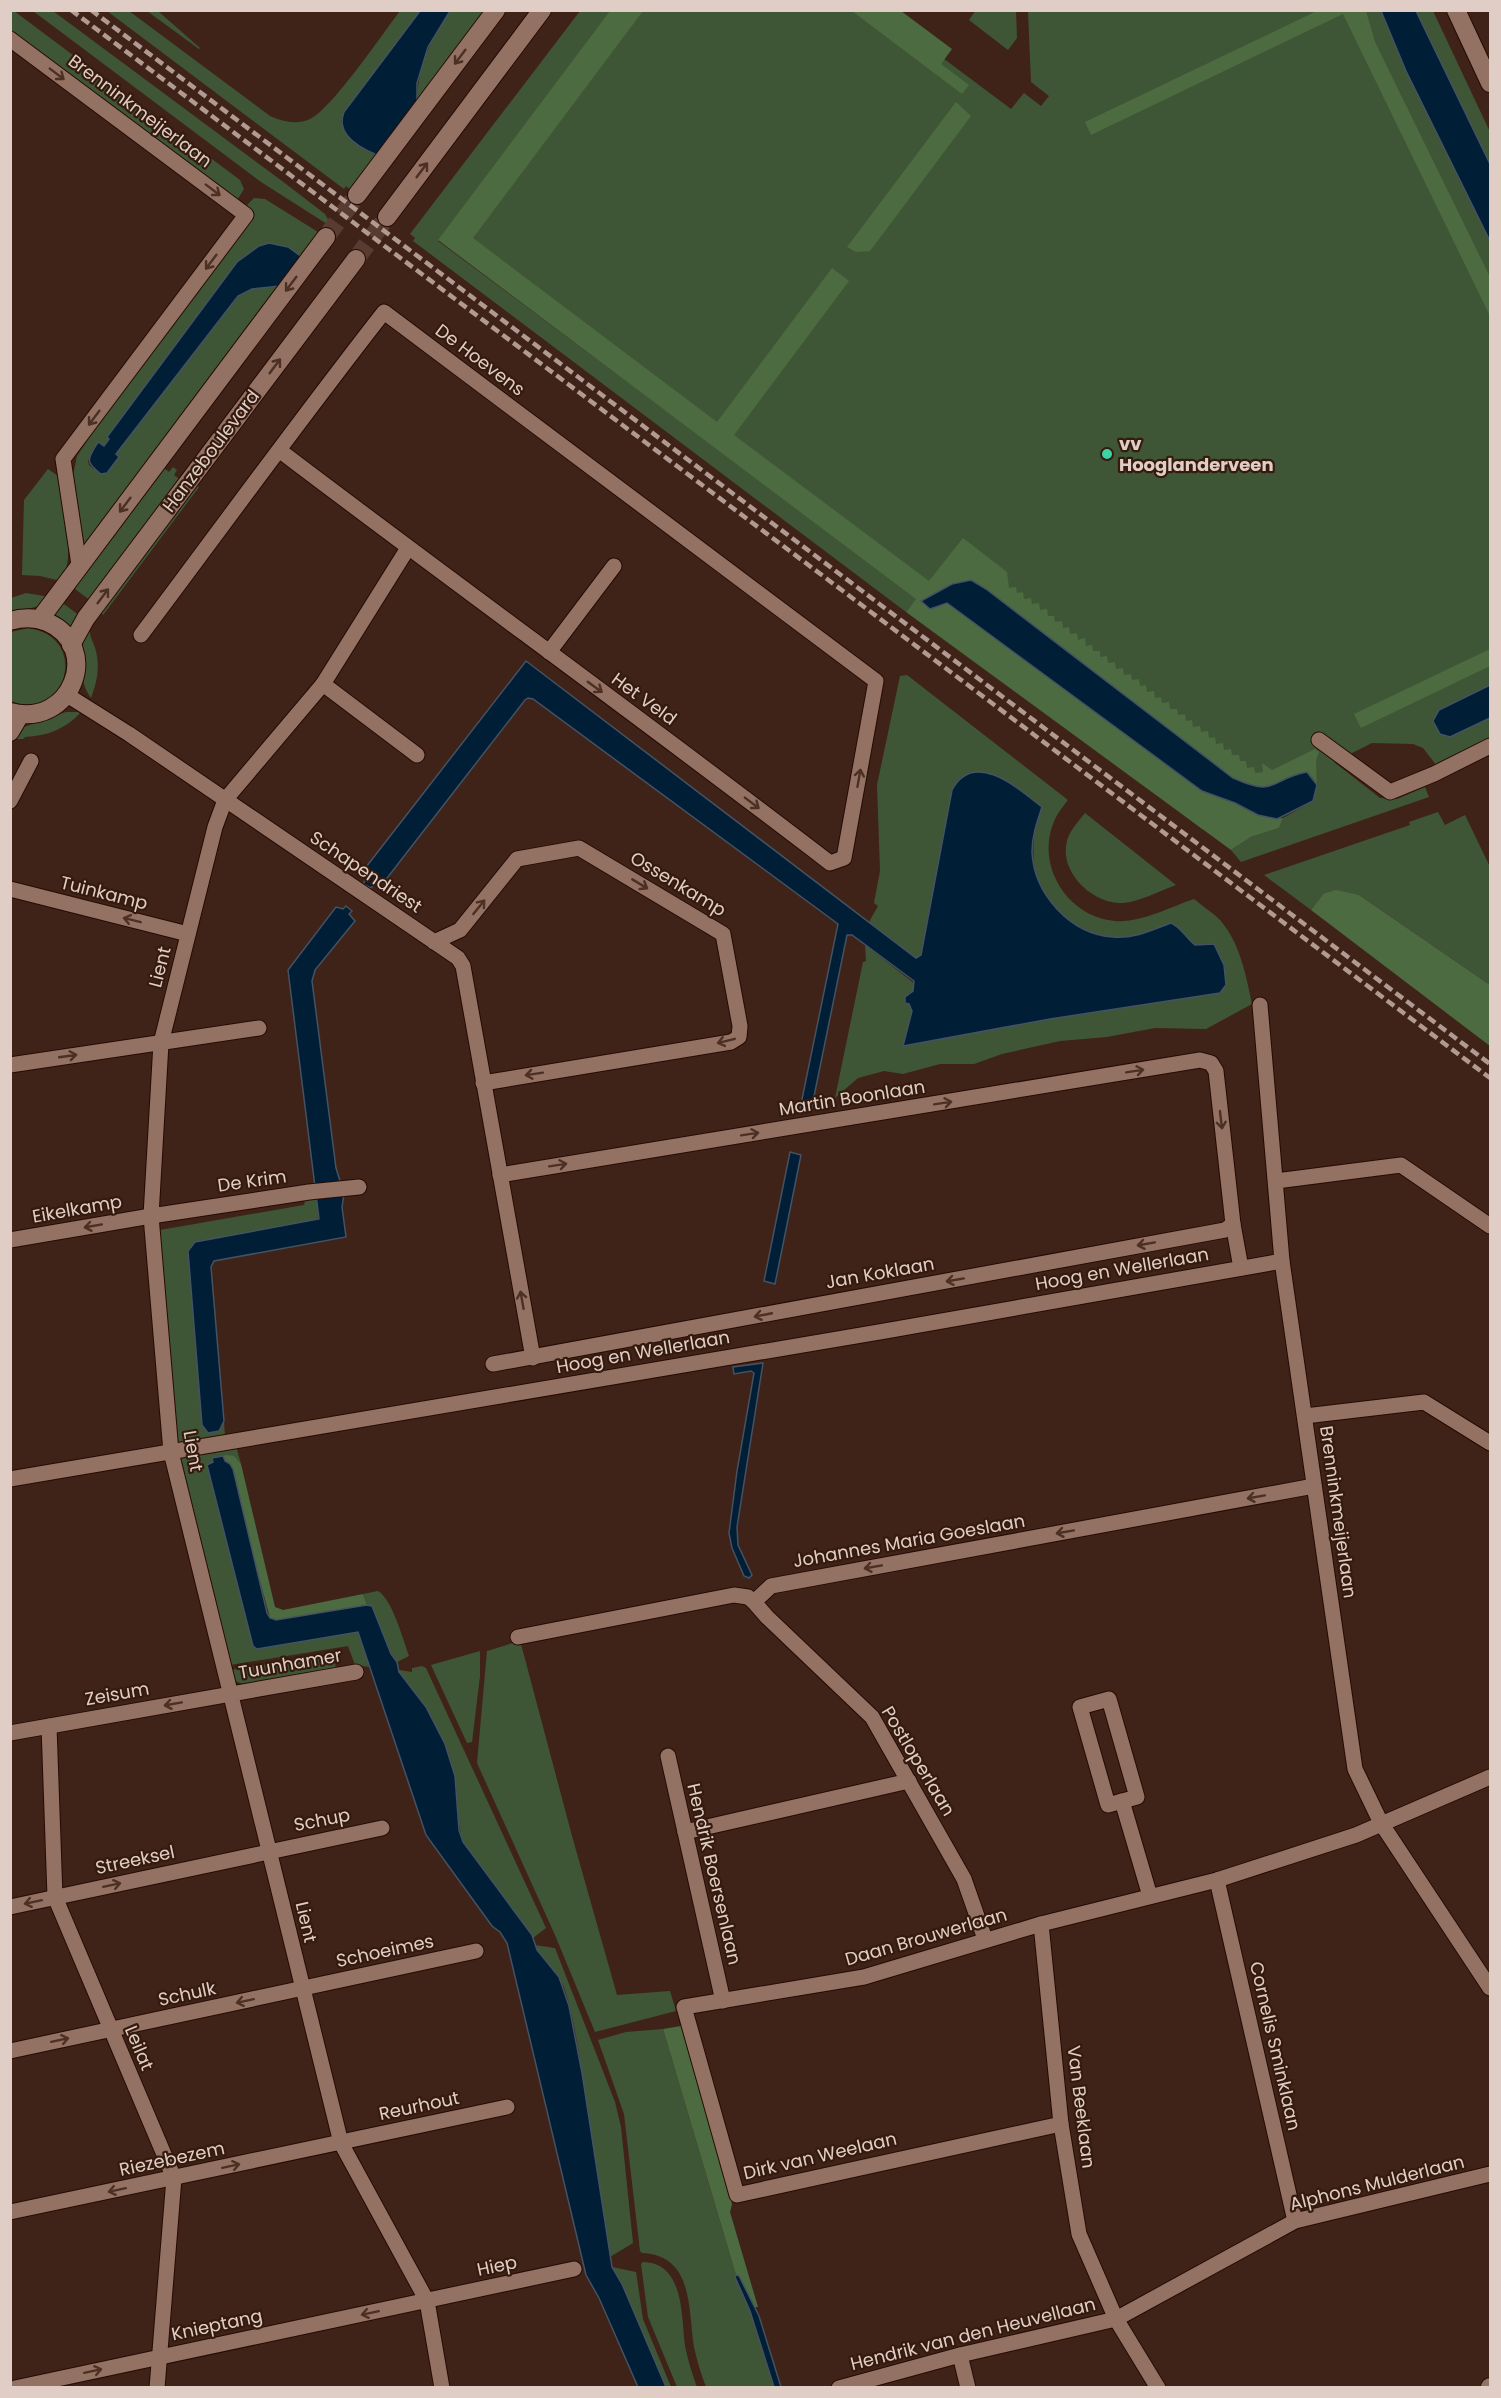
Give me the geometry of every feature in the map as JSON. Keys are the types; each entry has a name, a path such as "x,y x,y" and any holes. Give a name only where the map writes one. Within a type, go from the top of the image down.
{"main road":[{"path":"357,195 495,10"},
{"path":"387,217 542,10"},
{"path":"1456,10 1491,83"},
{"name":"Hanzeboulevard","path":"40,619 326,237"},
{"name":"Hanzeboulevard","path":"71,645 86,618 356,259"},
{"path":"10,621 40,619 53,625 71,645 76,671 68,695 44,713 15,714 10,732"}],"street":[{"name":"Brenninkmeijerlaan","path":"10,39 246,215 63,459 79,565"},
{"name":"De Hoevens","path":"141,635 384,312 876,681"},
{"name":"Het Veld","path":"279,450 691,756 830,863 844,858 876,681"},
{"name":"Lient","path":"408,548 322,684 225,800 215,827 161,1043 151,1216 171,1452 302,1989 341,2143 428,2301 442,2388"},
{"path":"549,652 614,566"},
{"path":"322,684 417,755"},
{"name":"Schapendriest","path":"68,695 458,958 463,966 500,1175"},
{"path":"1319,740 1390,792 1491,746"},
{"path":"10,801 32,761"},
{"name":"Ossenkamp","path":"434,942 460,930 517,859 579,848 723,934 740,1026 739,1037 731,1041 483,1083"},
{"name":"Tuinkamp","path":"10,889 188,934"},
{"name":"Brenninkmeijerlaan","path":"1260,1005 1282,1261 1355,1769 1381,1823 1489,1983"},
{"path":"10,1065 259,1028"},
{"name":"Martin Boonlaan","path":"500,1175 1200,1060 1211,1063 1216,1071 1233,1224"},
{"path":"1276,1181 1401,1165 1491,1226"},
{"path":"500,1175 533,1358"},
{"name":"De Krim","path":"151,1216 353,1187"},
{"name":"Eikelkamp","path":"10,1240 151,1216"},
{"path":"1233,1224 1241,1268"},
{"name":"Jan Koklaan","path":"493,1364 1225,1230 1233,1224"},
{"name":"Hoog en Wellerlaan","path":"10,1479 885,1331 1282,1261"},
{"path":"1305,1416 1424,1402 1491,1443"},
{"name":"Johannes Maria Goeslaan","path":"754,1602 771,1586 1314,1486"},
{"path":"518,1637 734,1594 748,1597 754,1602"},
{"name":"Postloperlaan","path":"754,1602 872,1717 964,1879 985,1940"},
{"name":"Tuunhamer","path":"231,1694 356,1672"},
{"name":"Zeisum","path":"10,1733 231,1694"},
{"path":"1109,1699 1137,1797 1122,1801 1108,1805 1080,1707 1109,1699"},
{"name":"Leilat","path":"50,1726 55,1897 174,2178 157,2388"},
{"name":"Hendrik Boersenlaan","path":"668,1756 723,2001"},
{"path":"1041,1924 1216,1880 1356,1835 1491,1777"},
{"path":"685,1832 909,1781"},
{"path":"1122,1801 1150,1896"},
{"name":"Schup","path":"269,1851 382,1828"},
{"name":"Streeksel","path":"10,1907 269,1851"},
{"name":"Cornelis Sminklaan","path":"1216,1880 1295,2221"},
{"name":"Daan Brouwerlaan","path":"685,2012 684,2007 864,1977 1041,1924"},
{"name":"Van Beeklaan","path":"1041,1924 1061,2124 1078,2234 1116,2319 1158,2388"},
{"name":"Schoeimes","path":"302,1989 476,1951"},
{"name":"Schulk","path":"10,2051 302,1989"},
{"name":"Dirk van Weelaan","path":"685,2012 736,2194 1061,2124"},
{"name":"Reurhout","path":"341,2143 507,2107"},
{"name":"Riezebezem","path":"10,2212 341,2143"},
{"name":"Alphons Mulderlaan","path":"1116,2319 1295,2221 1491,2174"},
{"name":"Hiep","path":"428,2301 574,2269"},
{"name":"Knieptang","path":"15,2388 428,2301"},
{"name":"Hendrik van den Heuvellaan","path":"839,2388 960,2355 1116,2319"},
{"path":"960,2355 968,2388"}],"green space":[{"path":"976,10 1016,11 1017,38 1008,50 969,20"},
{"path":"1319,10 1366,11 1375,42 1490,277 1490,316 1343,14 1091,135 1085,122"},
{"path":"10,11 14,11 240,180 244,189 236,202 11,32"},
{"path":"33,11 53,11 325,214 329,221 327,224 261,182"},
{"path":"107,11 129,11 270,116 295,122 310,119 331,101 400,11 420,11 344,112 341,123 377,155 352,191 346,186 344,189"},
{"path":"147,11 158,11 200,48 199,49"},
{"path":"450,11 487,11 417,104 419,79 426,55 436,32"},
{"name":"vv Hooglanderveen","path":"580,11 880,11 1011,109 1024,93 1041,106 1049,96 1031,82 1028,11 1319,11 1085,123 1344,11 1402,11 1490,196 1490,685 1439,710 1450,737 1490,718 1490,740 1437,766 1423,748 1413,744 1372,743 1334,762 1380,798 1397,799 1425,787 1429,797 1241,862 1231,850 1251,837 1279,828 1283,818 1313,801 1317,785 1316,771 1202,829 913,603 906,612 413,241 415,238 410,234","holes":["443,235 696,433 438,241"]},
{"path":"610,11 643,11 473,238 717,422 832,268 849,281 734,435 929,581 963,538 1007,572 1009,588 1016,587 1017,593 1023,592 1024,599 1031,598 1032,604 1039,603 1040,610 1047,609 1048,616 1054,616 1055,622 1062,621 1063,628 1069,627 1070,634 1077,633 1078,640 1085,638 1086,646 1092,645 1093,651 1100,651 1100,657 1107,656 1108,663 1115,662 1116,669 1123,668 1124,675 1131,674 1132,680 1139,679 1140,686 1146,685 1147,692 1154,691 1155,698 1161,697 1162,703 1169,702 1170,709 1177,709 1178,715 1185,714 1186,721 1192,720 1193,727 1200,726 1201,732 1208,731 1209,738 1215,737 1216,744 1223,743 1224,750 1231,749 1232,755 1239,755 1240,761 1246,761 1247,768 1254,767 1255,773 1263,772 1262,763 1272,770 1315,749 1319,752 1316,760 1317,785 1312,777 1299,776 1273,787 1257,788 1233,778 986,589 971,580 930,609 947,603 1202,791 1270,818 1283,818 1279,828 1251,837 1231,850 906,612 916,599 438,240"},
{"path":"852,11 901,11 952,49 941,64 969,85 962,94"},
{"path":"1416,11 1433,11 1490,132 1490,164"},
{"path":"956,102 971,116 870,251 856,252 847,247"},
{"path":"254,198 265,199 318,232 302,257 237,262 108,436 110,438 103,446 98,442 88,461 89,465 101,474 119,457 116,454 238,296 252,289 280,286 84,551 73,476 77,456 244,208"},
{"path":"161,466 169,472 173,467 177,470 174,475 182,481 91,601 71,586"},
{"path":"48,469 58,476 67,530 68,558 66,571 61,581 22,575 24,500"},
{"path":"195,485 199,487 103,615 99,608"},
{"path":"26,593 50,597 39,606 11,613 11,598"},
{"path":"60,601 80,616 71,626 53,616"},
{"path":"87,624 98,663 91,698 83,681 81,662"},
{"path":"28,628 48,635 60,647 65,661 64,677 57,691 45,701 30,705 11,701 11,632"},
{"path":"1490,649 1490,666 1361,728 1354,714"},
{"path":"907,675 1068,800 1055,819 1050,836 1049,853 1052,870 1069,899 1082,910 1098,917 1125,921 1145,917 1194,899 1220,920 1233,939 1252,1004 1206,1029 1155,1028 1107,1037 1060,1041 1002,1054 974,1064 940,1064 903,1074 884,1071 858,1078 835,1098 863,962 866,961 865,945 915,984 913,991 909,993 912,1011 903,1046 1050,1019 1195,945 1171,923 1135,935 1113,937 1090,932 1068,919 1050,902 1038,882 1034,855 1035,828 952,790 921,955 916,958 910,955 869,922 878,906 874,903 880,871 877,785 900,676"},
{"path":"66,712 81,712 56,731 23,739 13,739 24,727"},
{"path":"1438,812 1445,825 1465,815 1490,867 1490,985 1359,895 1323,894 1311,910 1264,875 1410,825 1409,822"},
{"path":"1085,813 1176,885 1125,903 1107,901 1087,890 1072,873 1066,852 1070,833"},
{"path":"1336,890 1359,895 1490,985 1490,1046 1311,910 1323,894"},
{"path":"317,1195 319,1216 316,1221 195,1242 206,1428 208,1433 218,1431 224,1421 225,1438 177,1446 160,1230 304,1205 305,1201"},
{"path":"236,1446 241,1464 234,1458 224,1456 212,1458 212,1463 253,1646 258,1649 356,1630 370,1667 355,1665 348,1646 230,1665 178,1455"},
{"path":"223,1456 234,1456 241,1464 275,1607 283,1610 363,1594 367,1605 276,1620 270,1618 228,1462"},
{"path":"378,1591 388,1602 409,1656 397,1662 391,1654 373,1609 367,1605 363,1594"},
{"path":"513,1643 514,1645 521,1644 617,1995 670,1991 676,2011 595,2032 555,1935 477,1763 487,1651"},
{"path":"480,1651 480,1676 472,1742 467,1743 431,1665"},
{"path":"333,1653 336,1668 243,1684 235,1681 231,1670"},
{"path":"422,1666 426,1668 546,1928 533,1938 463,1842 459,1825 457,1790 450,1758 432,1720 399,1672 399,1670 412,1672 412,1668"},
{"path":"534,1945 555,1948 615,2102 621,2127 633,2243 610,2257 578,2046 569,2004 562,1983"},
{"path":"681,2026 732,2204 730,2212 758,2307 755,2307 739,2276 736,2275 663,2029"},
{"path":"663,2029 735,2277 750,2311 774,2387 706,2387 695,2352 689,2302 680,2274 671,2263 659,2256 640,2251 624,2114 598,2040 626,2032"},
{"path":"643,2262 657,2265 667,2271 674,2281 681,2307 685,2346 697,2387 677,2387 648,2317 641,2264"},
{"path":"612,2267 636,2272 643,2319 671,2387 666,2387 622,2284"}],"water":[{"path":"420,11 450,11 428,47 417,83 417,104 377,155 357,144 346,133 342,120 344,112"},
{"path":"1381,11 1416,11 1490,164 1490,241 1406,71"},
{"path":"269,243 288,247 302,257 280,286 252,289 238,296 116,454 119,457 107,473 101,474 89,460 98,442 104,446 109,439 107,437 237,262 259,246"},
{"path":"971,580 986,589 1233,778 1248,784 1266,787 1307,772 1317,785 1313,801 1277,819 1258,815 1235,803 1202,791 947,603 930,609 921,601 952,584"},
{"path":"526,661 916,958 921,955 952,790 961,778 972,773 984,772 1009,782 1042,807 1033,840 1034,868 1047,897 1069,920 1097,934 1113,937 1128,937 1171,923 1195,945 1214,944 1224,965 1226,985 1220,993 1050,1019 903,1046 912,1011 909,1004 905,1003 905,997 913,991 914,981 852,935 847,935 811,1111 800,1109 838,924 533,699 525,700 384,882 375,883 371,888 363,884 366,879 363,871"},
{"path":"1490,685 1490,718 1450,737 1440,734 1433,721 1439,710"},
{"path":"346,906 352,911 349,914 355,921 315,970 312,981 336,1168 344,1194 342,1207 346,1237 214,1261 211,1267 224,1421 219,1431 208,1433 202,1425 188,1251 195,1242 319,1219 288,970 336,907 343,909"},
{"path":"790,1152 801,1155 775,1284 764,1281"},
{"path":"763,1363 737,1527 738,1545 752,1575 749,1578 744,1576 732,1548 729,1533 754,1373 751,1371 734,1374 733,1367"},
{"path":"223,1456 233,1469 270,1618 276,1620 372,1606 391,1654 397,1662 399,1672 426,1707 445,1744 455,1776 459,1830 463,1842 532,1935 537,1950 559,1977 569,2006 582,2073 612,2267 622,2284 666,2387 638,2387 599,2298 586,2275 507,1943 500,1932 492,1926 426,1835 358,1632 257,1649 253,1646 207,1465 213,1462 212,1458"},
{"path":"736,2275 739,2276 759,2316 781,2387 774,2387"}],"tunnel":[{"path":"326,237 357,195"},
{"path":"356,259 387,217"}],"railway":[{"path":"71,10 1490,1078"},
{"path":"91,10 1490,1064"}],"place":[{"name":"vv Hooglanderveen","path":"1107,454"}]}
